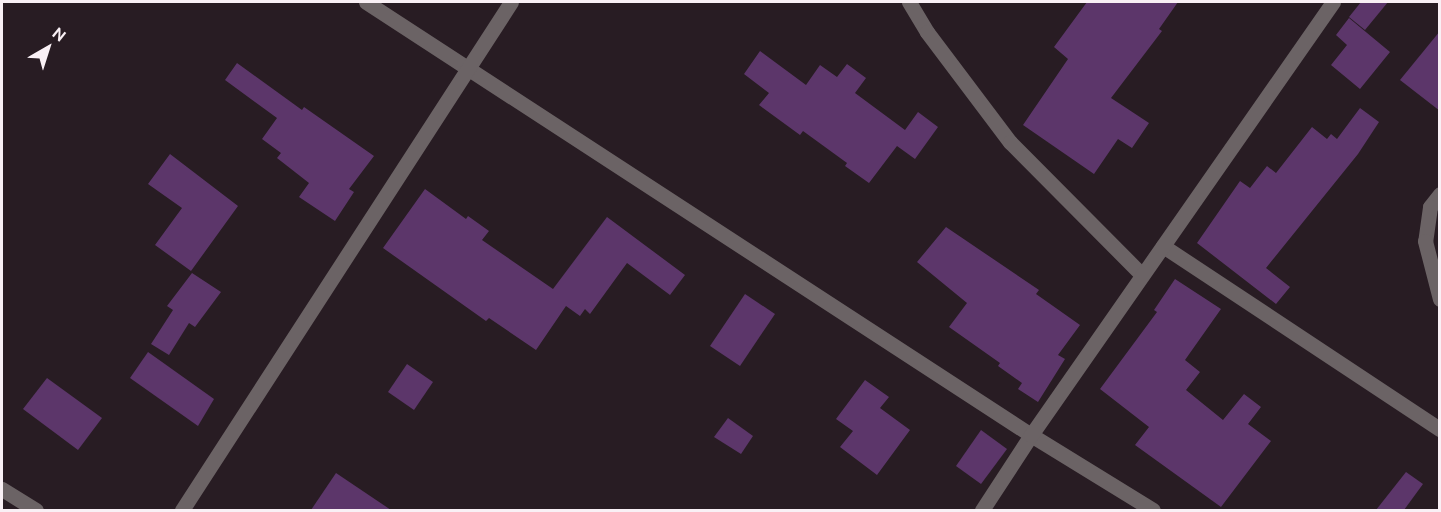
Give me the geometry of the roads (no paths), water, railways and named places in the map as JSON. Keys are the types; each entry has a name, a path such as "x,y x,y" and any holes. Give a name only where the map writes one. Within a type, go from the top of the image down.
{"street":[{"path":"366,2 1031,435 1154,510"},
{"path":"182,510 511,2"},
{"path":"909,2 927,32 1010,142 1142,275"},
{"path":"982,510 1031,435 1334,2"},
{"path":"1440,194 1430,207 1425,241 1440,299"},
{"path":"1425,241 1440,250"},
{"path":"1163,246 1440,429"},
{"path":"2,489 36,510"}]}
